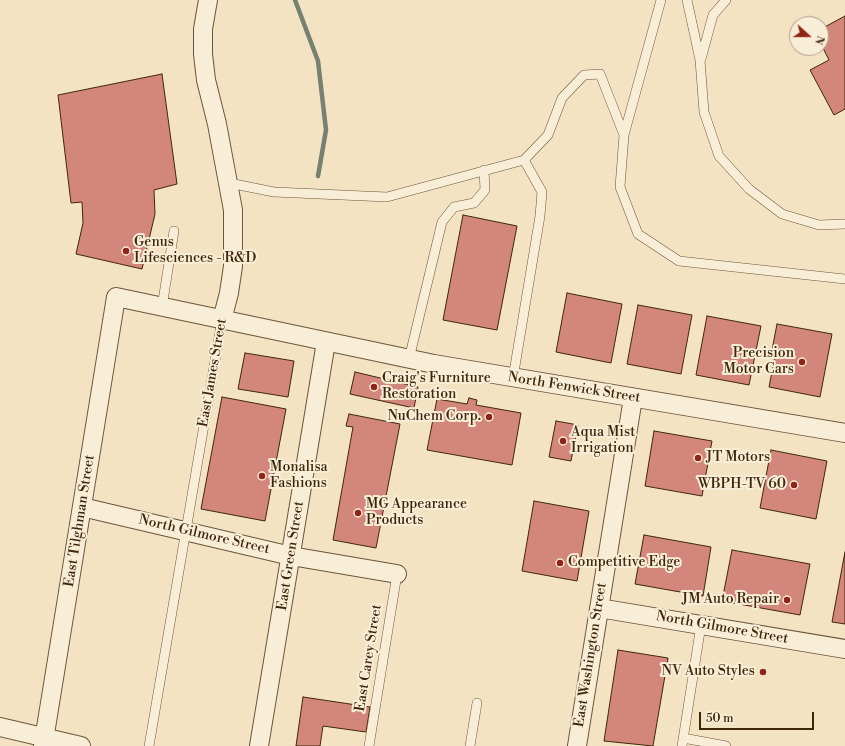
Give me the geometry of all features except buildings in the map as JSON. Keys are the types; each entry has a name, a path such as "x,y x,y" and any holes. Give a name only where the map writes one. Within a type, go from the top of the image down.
{"street":[{"name":"East James Street","path":"208,0 203,29 203,54 206,80 217,124 233,210 233,266 229,293 222,320"},
{"name":"North Fenwick Street","path":"116,297 326,342 513,378 845,432"},
{"name":"East Tilghman Street","path":"44,742 116,297"},
{"name":"East Green Street","path":"259,746 326,342"},
{"name":"East Washington Street","path":"577,746 633,398"},
{"name":"North Gilmore Street","path":"82,507 291,556 397,574"},
{"name":"North Gilmore Street","path":"599,608 845,649"},
{"path":"0,727 44,742 81,746"}],"lane":[{"path":"662,0 624,135 620,187 638,234 679,261 845,279"},
{"path":"687,0 700,60 704,112 719,156 749,189 782,214 819,225 845,224"},
{"path":"700,60 713,15 726,0"},
{"path":"229,183 274,192 387,197 524,160 548,135 562,98 584,75 600,74 624,135"},
{"path":"513,378 540,216 542,192 524,160"},
{"path":"409,358 442,222 454,207 474,203 485,190 484,170"},
{"path":"162,307 174,231"},
{"name":"East James Street","path":"149,746 222,320"},
{"name":"East Carey Street","path":"369,746 397,574"},
{"path":"701,625 683,742 726,746"},
{"path":"470,746 477,703"}],"waterway":[{"path":"295,0 318,61 326,130 318,176"}],"place":[{"name":"Genus Lifesciences - R&D","path":"126,251"},
{"name":"Precision Motor Cars","path":"802,362"},
{"name":"Craig's Furniture Restoration","path":"374,387"},
{"name":"NuChem Corp.","path":"489,417"},
{"name":"Aqua Mist Irrigation","path":"563,441"},
{"name":"JT Motors","path":"698,458"},
{"name":"Monalisa Fashions","path":"262,476"},
{"name":"WBPH-TV 60","path":"794,485"},
{"name":"MG Appearance Products","path":"358,513"},
{"name":"Competitive Edge","path":"560,563"},
{"name":"JM Auto Repair","path":"787,600"},
{"name":"NV Auto Styles","path":"763,672"}]}
